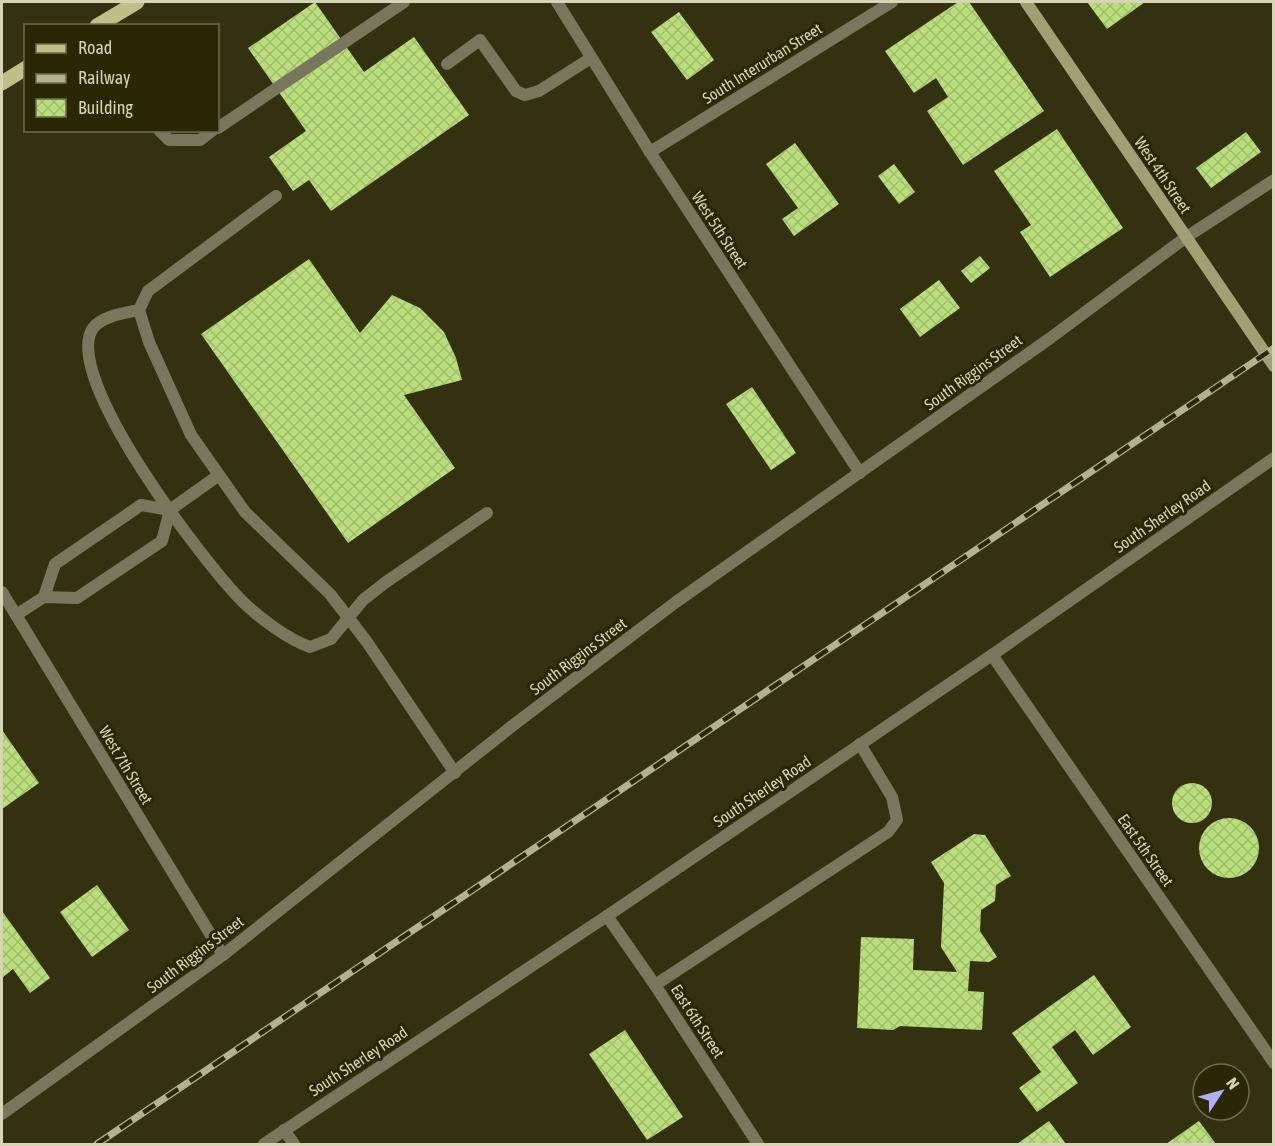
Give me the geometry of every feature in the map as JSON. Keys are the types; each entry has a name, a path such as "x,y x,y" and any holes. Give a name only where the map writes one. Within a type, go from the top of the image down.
{"main road":[{"path":"100,24 137,2"},
{"name":"West 4th Street","path":"1026,2 1274,366"},
{"path":"2,83 24,69"}],"street":[{"path":"219,127 404,2"},
{"name":"West 5th Street","path":"557,2 650,152 860,473"},
{"name":"South Interurban Street","path":"650,152 892,2"},
{"path":"447,64 480,40 516,91 525,95 539,91 591,58"},
{"path":"161,132 169,140 200,140 210,132"},
{"name":"South Riggins Street","path":"2,1114 223,955 526,716 676,603 1039,345 1185,238 1274,180"},
{"path":"276,196 148,291 139,309 149,342 191,435 245,512 330,594 367,642 455,773"},
{"path":"139,309 110,317 93,327 87,346 90,368 111,419 145,474 197,547 243,602 294,641 310,647 331,639 363,600 487,513"},
{"name":"South Sherley Road","path":"264,1144 992,656 1274,458"},
{"path":"16,615 44,597 77,598 162,541 171,510 219,475"},
{"path":"44,597 55,564 141,505 171,510"},
{"name":"West 7th Street","path":"2,592 223,955"},
{"name":"East 5th Street","path":"992,656 1274,1063"},
{"path":"655,985 888,832 897,820 892,797 860,744"},
{"name":"East 6th Street","path":"607,916 655,985 758,1144"},
{"path":"284,1130 294,1144"}],"building":[{"path":"315,2 364,72 414,37 469,115 331,211 309,180 293,191 269,157 306,131 248,48"},
{"path":"958,2 969,2 1044,111 963,165 927,111 948,97 936,78 914,93 885,51"},
{"path":"1087,2 1145,2 1107,29"},
{"path":"679,12 714,60 687,80 651,32"},
{"path":"1057,129 1123,228 1050,277 1020,232 1031,225 994,171"},
{"path":"1246,132 1261,152 1211,188 1196,168"},
{"path":"795,143 839,204 794,236 782,219 798,208 766,164"},
{"path":"894,164 915,192 899,204 878,176"},
{"path":"980,256 990,268 971,283 961,271"},
{"path":"309,259 360,333 392,295 420,308 444,332 456,358 462,380 404,395 455,468 348,543 201,334"},
{"path":"939,280 960,308 920,337 900,309"},
{"path":"752,387 796,453 771,470 726,404"},
{"path":"2,730 39,783 2,809"},
{"path":"1192,783 1206,789 1212,803 1206,817 1192,823 1178,817 1172,803 1178,789"},
{"path":"1223,818 1235,818 1251,826 1257,836 1259,848 1257,860 1251,870 1235,878 1223,878 1207,870 1199,854 1199,842 1207,826"},
{"path":"974,834 985,835 1011,876 996,885 995,901 981,910 980,931 997,957 989,962 970,961 968,991 984,992 982,1030 900,1026 893,1030 857,1028 861,937 914,939 913,970 957,972 941,947 944,883 931,862"},
{"path":"97,885 129,930 92,957 60,912"},
{"path":"2,911 50,978 30,993 13,969 2,978"},
{"path":"1094,975 1131,1027 1093,1055 1075,1030 1052,1047 1078,1083 1037,1112 1019,1088 1041,1072 1012,1033"},
{"path":"625,1030 683,1117 647,1140 589,1054"},
{"path":"1049,1121 1066,1144 1017,1144"},
{"path":"1200,1122 1216,1144 1166,1144"}],"railway":[{"path":"97,1144 1274,348"}]}
